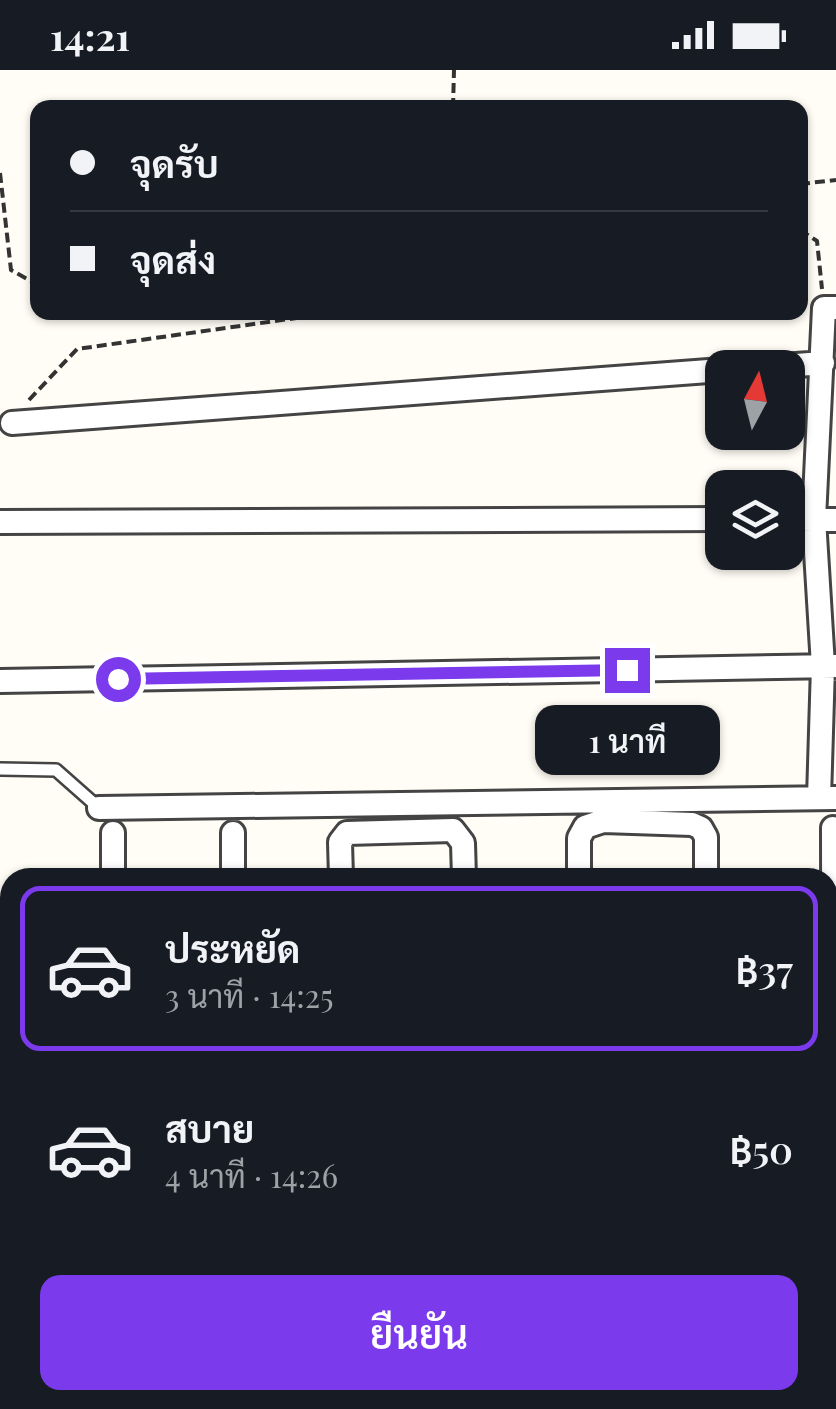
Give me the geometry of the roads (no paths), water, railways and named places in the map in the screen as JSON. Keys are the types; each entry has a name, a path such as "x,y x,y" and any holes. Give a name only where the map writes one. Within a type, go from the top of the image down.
{"street":[{"path":"99,808 827,798 825,519 829,398 823,362 830,308"},
{"path":"805,364 823,362"},
{"path":"12,423 705,371"},
{"path":"0,522 705,520"},
{"path":"0,681 829,666"},
{"path":"579,868 579,838 585,827 603,821 692,824 702,828 706,837 706,868"},
{"path":"834,828 834,868"},
{"path":"341,868 340,842 347,833 453,830 463,843 464,868"},
{"path":"113,833 113,868"},
{"path":"233,833 233,868"}],"lane":[{"path":"0,768 56,770 99,808"}]}
